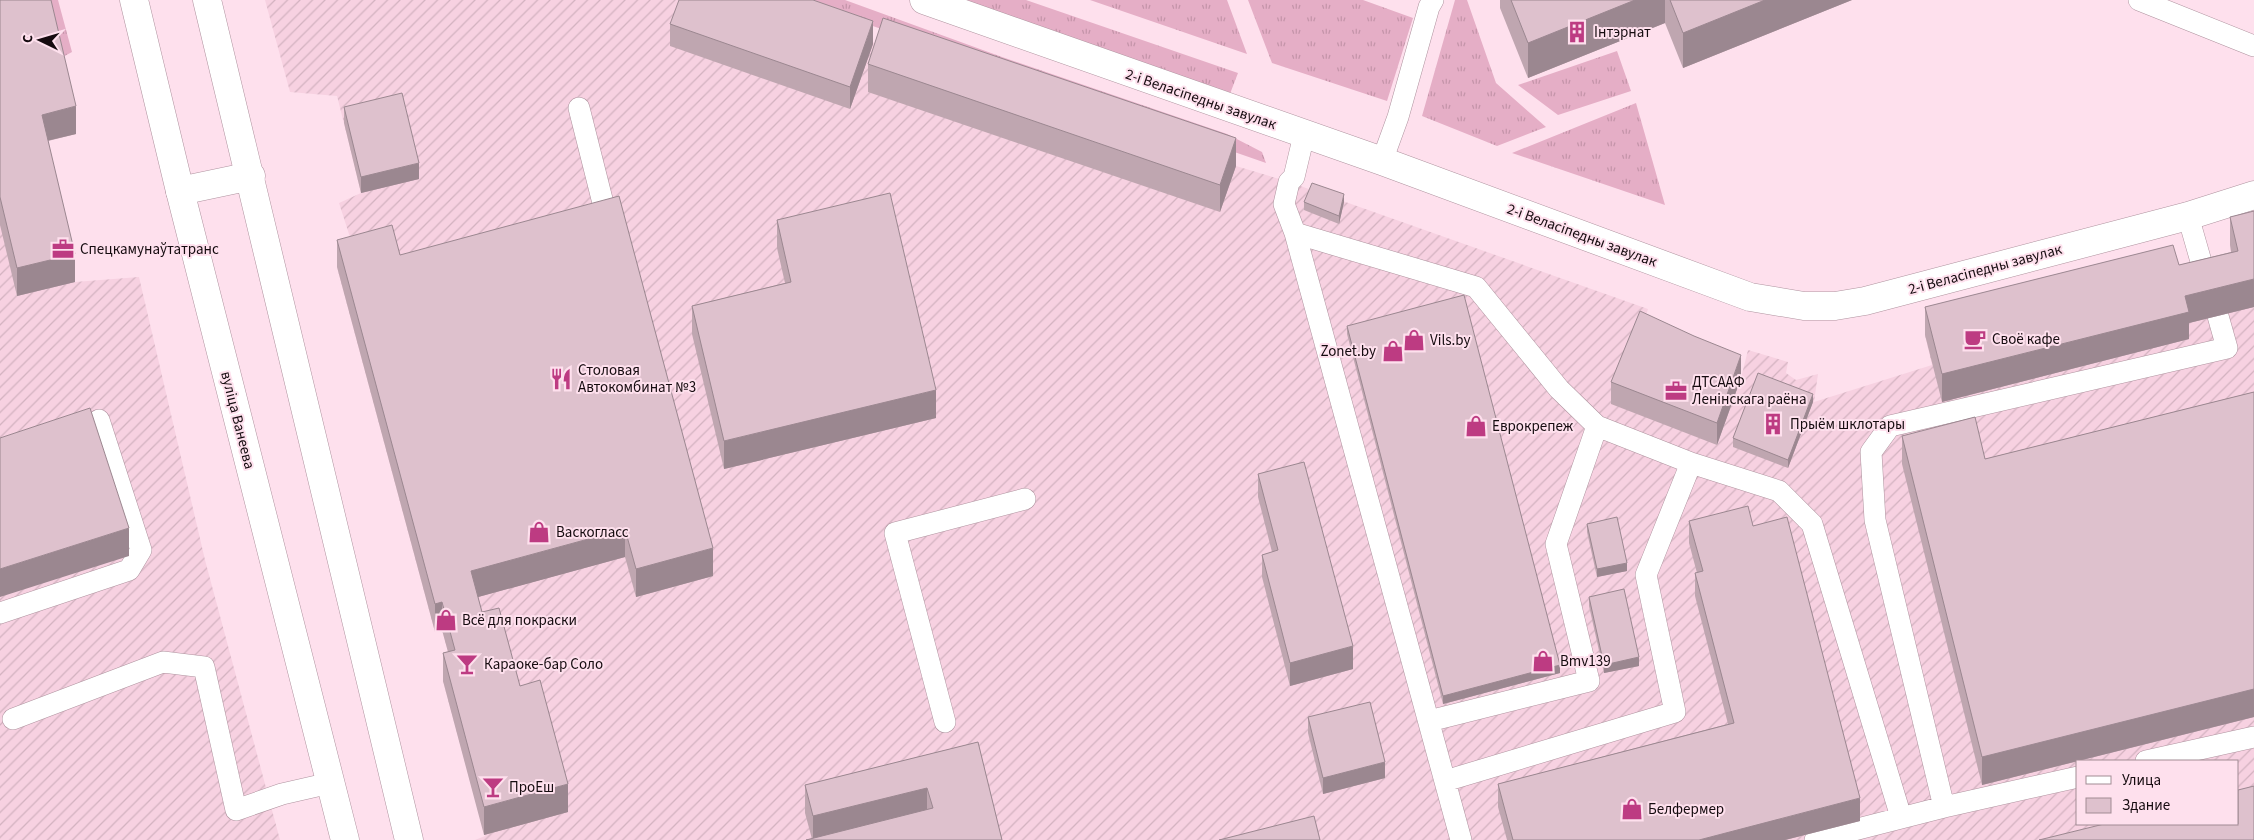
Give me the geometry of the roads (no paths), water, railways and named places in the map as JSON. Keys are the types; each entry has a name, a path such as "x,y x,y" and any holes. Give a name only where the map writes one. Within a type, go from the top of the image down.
{"main road":[{"name":"вуліца Ванеева","path":"134,0 180,191 345,840"},
{"path":"207,0 251,176 409,840"},
{"name":"2-і Веласіпедны завулак","path":"924,0 1382,161 1750,297 1804,306 1835,306 1865,301 2188,216 2254,195"},
{"path":"180,191 251,176"}],"lane":[{"path":"1382,161 1398,117 1433,0"},
{"path":"2139,0 2254,46"},
{"path":"579,108 606,215"},
{"path":"1304,135 1294,177 1289,182 1284,204 1295,233 1461,840"},
{"path":"2188,216 2208,286"},
{"path":"1295,233 1476,287 1559,389 1597,426 1691,463 1779,491 1812,524 1901,817"},
{"path":"1944,807 1875,520 1871,452 1890,426 2227,348 2218,316"},
{"path":"0,613 129,570 141,550 99,420"},
{"path":"1429,721 1590,681 1556,544 1597,426"},
{"path":"1446,780 1675,712 1646,575 1691,463"},
{"path":"944,722 895,533 1024,499"},
{"path":"13,719 163,662 204,667 236,810 282,794 330,783"},
{"path":"2150,760 2254,737"},
{"path":"1815,840 1901,817 2076,776"}],"place":[{"name":"Інтэрнат","path":"1577,32"},
{"name":"Спецкамунаўтатранс","path":"63,249"},
{"name":"Своё кафе","path":"1975,339"},
{"name":"Vils.by","path":"1414,340"},
{"name":"Zonet.by","path":"1393,351"},
{"name":"Столовая Автокомбинат №3","path":"561,379"},
{"name":"ДТСААФ Ленінскага раёна","path":"1676,391"},
{"name":"Прыём шклотары","path":"1773,424"},
{"name":"Еврокрепеж","path":"1476,426"},
{"name":"Васкогласс","path":"539,532"},
{"name":"Всё для покраски","path":"446,620"},
{"name":"Bmv139","path":"1543,661"},
{"name":"Караоке-бар Соло","path":"467,664"},
{"name":"ПроЕш","path":"493,787"},
{"name":"Белфермер","path":"1632,809"}]}
